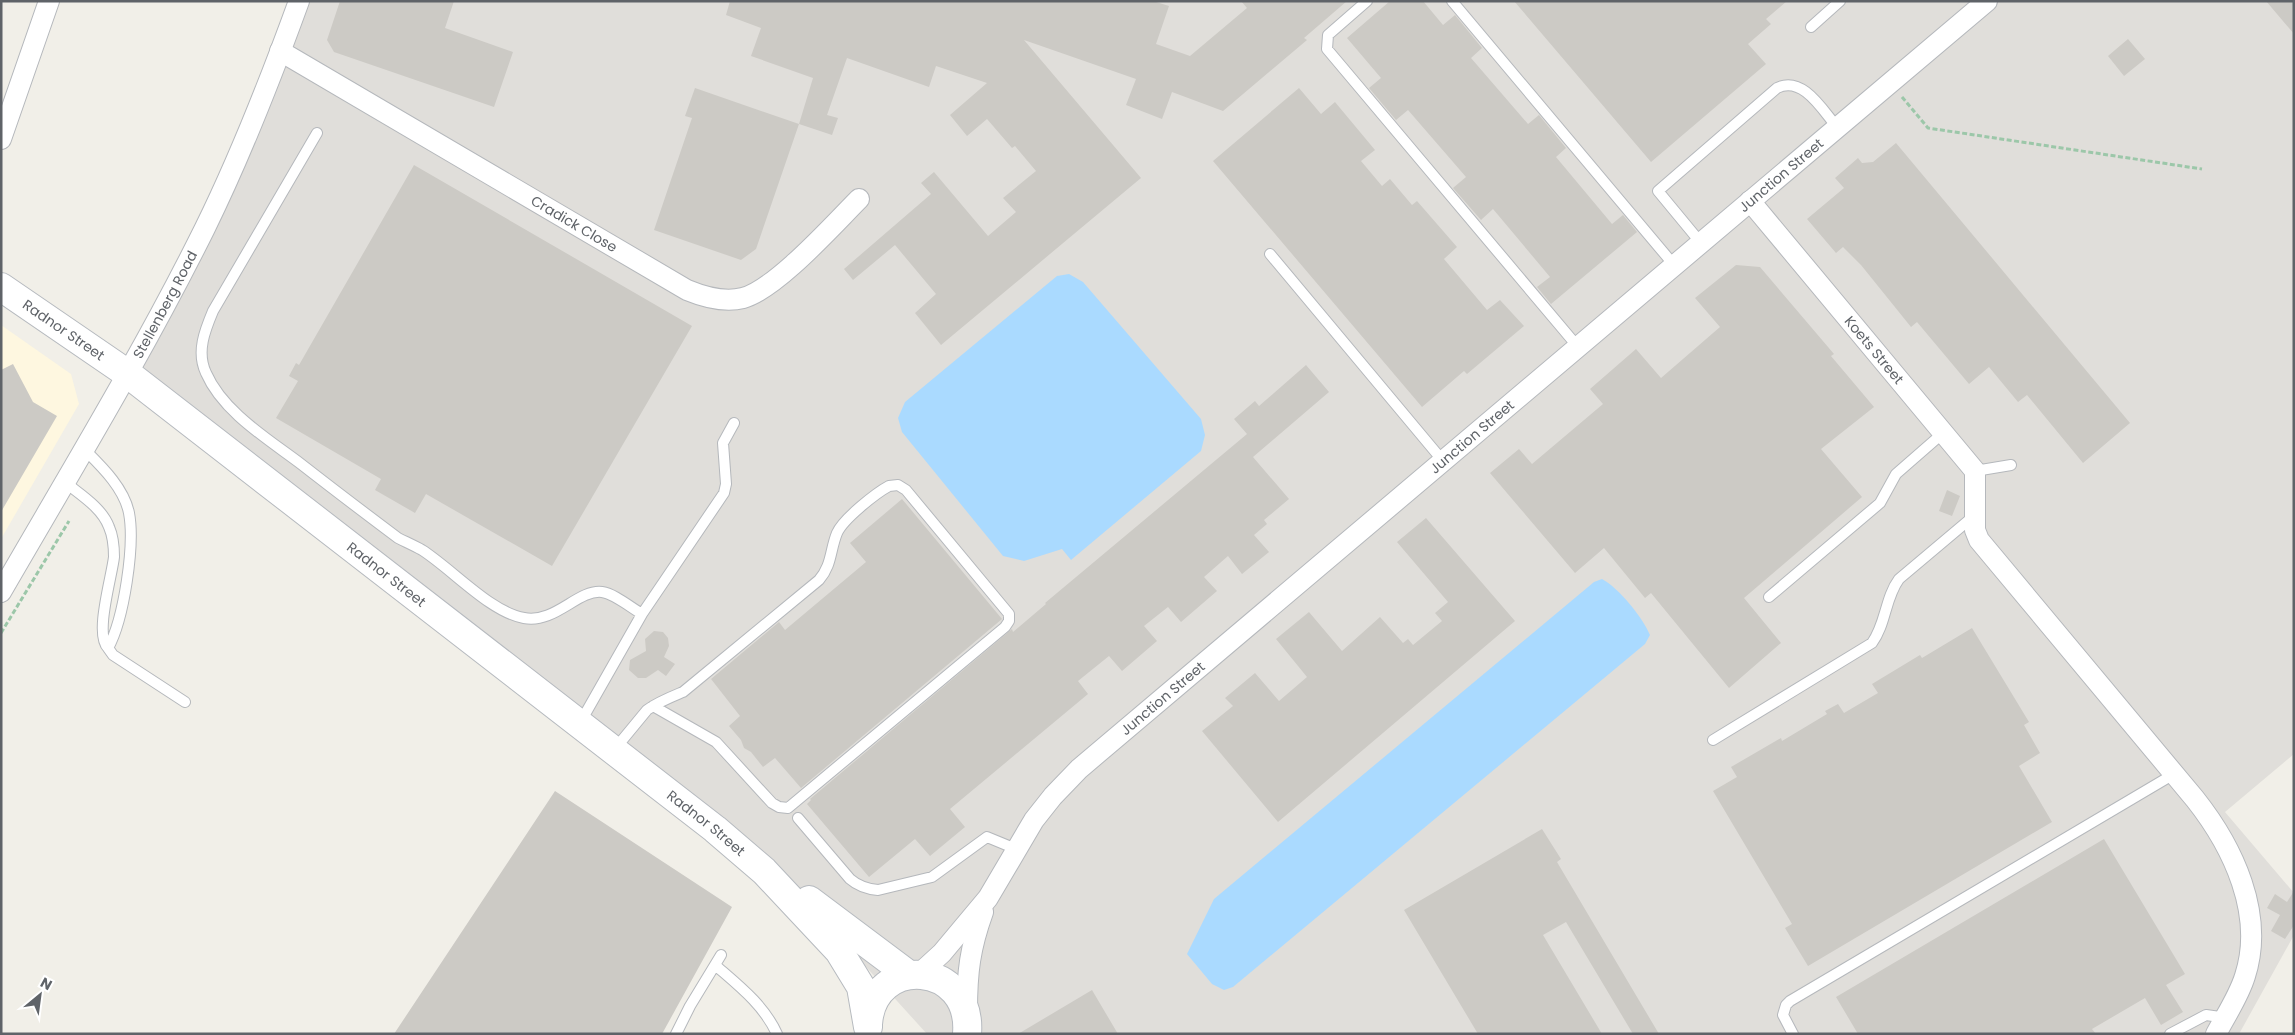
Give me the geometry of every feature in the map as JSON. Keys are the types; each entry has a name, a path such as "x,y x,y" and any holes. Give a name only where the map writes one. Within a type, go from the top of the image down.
{"street":[{"path":"3,126 49,1"},
{"name":"Stellenberg Road","path":"4,582 85,450 128,374 205,227 280,51 299,1"},
{"name":"Junction Street","path":"968,1025 968,964 974,936 988,898 1016,849 1044,806 1080,768 1987,1"},
{"name":"Cradick Close","path":"280,51 678,285 708,298 728,300 742,298 765,287 813,246 859,199"},
{"name":"Koets Street","path":"1750,201 1975,471"},
{"name":"Radnor Street","path":"1,287 128,374 614,750 715,829 764,871 828,938 850,968 861,987 865,1000 868,1032"},
{"path":"1975,471 1976,535 1979,540 2209,817 2222,836 2235,863 2244,891 2249,921 2248,964 2241,986 2216,1034"},
{"name":"Radnor Street","path":"764,871 824,910 891,963 914,975 929,976 947,984 961,1000 968,1025"},
{"name":"Junction Street","path":"914,975 942,953 988,898"},
{"path":"868,1032 870,1009 879,993 892,981 914,975"}],"lane":[{"path":"1367,1 1328,34 1327,49 1578,347"},
{"path":"1452,1 1674,265"},
{"path":"1811,27 1840,1"},
{"path":"1701,243 1658,191 1777,88 1791,84 1798,86 1806,92 1837,128"},
{"path":"317,133 213,311 207,325 201,355 205,372 212,384 222,398 254,428 398,538 422,550 505,612 523,618 538,618 552,615 588,594 602,592 642,614"},
{"path":"1270,254 1443,461"},
{"path":"579,724 642,614 724,493 726,478 723,443 734,423"},
{"path":"1769,597 1880,503 1896,474 1943,433"},
{"path":"85,450 106,472 122,495 129,512 130,540 126,585 117,624 108,648"},
{"path":"1975,471 2011,465"},
{"path":"66,483 88,500 104,517 113,540 114,556 103,621 103,640 118,658 185,702"},
{"path":"614,750 642,715 653,706 683,692 819,580 829,566 836,536 841,526 889,486 898,485 906,490 1009,614 1009,621 1005,627 788,808 779,807 772,803 716,742 653,706"},
{"path":"1713,740 1872,643 1880,628 1891,592 1899,579 1975,514"},
{"path":"1793,1034 1783,1015 1786,1005 1790,1001 2174,774"},
{"path":"798,818 850,879 856,884 870,889 878,890 932,877 987,837 1016,849"},
{"path":"676,1034 720,955"},
{"path":"715,965 750,996 771,1021 777,1034"},
{"path":"2170,1034 2206,1015 2220,1017 2226,1014"}],"path":[{"path":"1890,83 1928,128 2202,169"},
{"path":"1,633 69,521"}],"shaded area":[{"path":"301,1 2294,1 2294,754 2225,812 2294,893 2294,935 2239,1034 927,1034 858,958 129,378"},
{"path":"1,325 71,374 79,404 1,539"}],"water":[{"path":"1069,274 1083,282 1201,419 1205,435 1201,451 1071,560 1062,549 1024,561 1003,556 902,432 898,418 905,402 1057,276"},
{"path":"1602,579 1623,596 1642,620 1650,635 1645,644 1233,987 1224,990 1212,984 1187,954 1214,899 1594,582"}],"building":[{"path":"340,1 454,1 445,28 513,52 494,107 334,52 327,40"},
{"path":"730,1 1153,1 1169,6 1156,44 1190,56 1247,8 1241,1 1347,1 1304,38 1307,40 1223,111 1172,92 1162,119 1126,105 1136,79 1024,40 1141,178 941,345 915,313 936,294 895,245 853,280 844,269 931,194 921,183 934,172 988,236 1016,212 1003,198 1036,171 1015,146 1012,148 987,119 967,136 950,115 987,83 936,66 929,87 847,58 827,115 838,118 832,135 799,124 813,78 751,56 761,28 726,15"},
{"path":"1390,1 1423,1 1443,25 1455,15 1482,48 1471,58 1528,124 1539,115 1566,148 1556,157 1612,224 1623,215 1637,232 1551,304 1537,287 1550,277 1493,209 1481,220 1453,188 1466,177 1408,110 1396,120 1369,88 1381,78 1347,38"},
{"path":"1514,1 1787,1 1766,19 1771,24 1748,44 1766,64 1651,162"},
{"path":"2266,1 2294,1 2294,34"},
{"path":"2128,39 2145,59 2124,76 2108,56"},
{"path":"695,88 799,124 756,249 741,260 654,230 692,118 685,116"},
{"path":"1299,88 1321,114 1335,102 1375,150 1361,161 1382,186 1390,179 1412,205 1417,201 1457,247 1444,259 1487,310 1500,300 1524,326 1467,374 1464,371 1422,407 1213,161"},
{"path":"1896,143 2130,423 2083,463 2027,395 2018,402 1989,367 1969,384 1917,322 1911,327 1861,265 1843,247 1836,253 1807,219 1844,188 1835,178 1858,158 1862,163 1873,162"},
{"path":"414,165 692,326 552,566 426,494 415,513 375,490 381,479 276,418 298,381 289,376 296,363 299,365"},
{"path":"1736,265 1760,267 1834,354 1831,356 1874,407 1821,449 1862,497 1744,598 1781,643 1729,688 1651,593 1645,598 1604,548 1575,573 1490,473 1519,449 1532,464 1603,404 1590,389 1636,349 1661,378 1720,327 1695,298"},
{"path":"13,364 33,402 57,416 1,512 1,370"},
{"path":"1306,365 1329,392 1253,457 1289,499 1264,520 1267,524 1254,535 1269,552 1242,574 1228,556 1204,577 1217,591 1181,622 1168,607 1144,626 1157,641 1122,671 1109,656 1078,681 1088,694 950,809 965,827 930,856 915,839 869,877 807,804 810,799 1012,629 1013,632 1247,434 1234,419 1255,401 1259,406"},
{"path":"1947,490 1960,496 1952,516 1939,511"},
{"path":"902,499 1002,619 801,788 775,758 763,767 751,752 744,748 741,740 729,726 740,716 711,679 779,622 785,630 866,562 850,543"},
{"path":"1426,518 1515,621 1278,822 1202,731 1233,706 1225,698 1255,673 1279,701 1307,677 1276,639 1309,612 1342,651 1380,617 1403,643 1408,639 1413,645 1442,621 1435,613 1448,602 1397,542"},
{"path":"1972,628 2029,722 2024,725 2040,753 2019,766 2052,822 1808,966 1785,928 1792,924 1713,791 1737,777 1731,767 1781,738 1782,741 1827,714 1825,711 1838,704 1844,713 1878,693 1872,684 1920,655 1922,658"},
{"path":"654,631 663,632 668,638 669,646 664,657 675,664 666,676 658,670 646,678 638,678 629,670 630,660 646,651 645,639"},
{"path":"555,791 732,907 662,1034 394,1034"},
{"path":"1542,829 1561,859 1557,862 1659,1034 1633,1034 1566,922 1543,935 1602,1034 1478,1034 1404,910"},
{"path":"2104,839 2185,974 2166,985 2183,1012 2161,1025 2145,998 2092,1029 2096,1034 1858,1034 1836,997"},
{"path":"2294,891 2294,925 2285,939 2271,931 2280,915 2267,908 2275,894 2287,902"},
{"path":"1092,990 1118,1034 1018,1034"}]}
